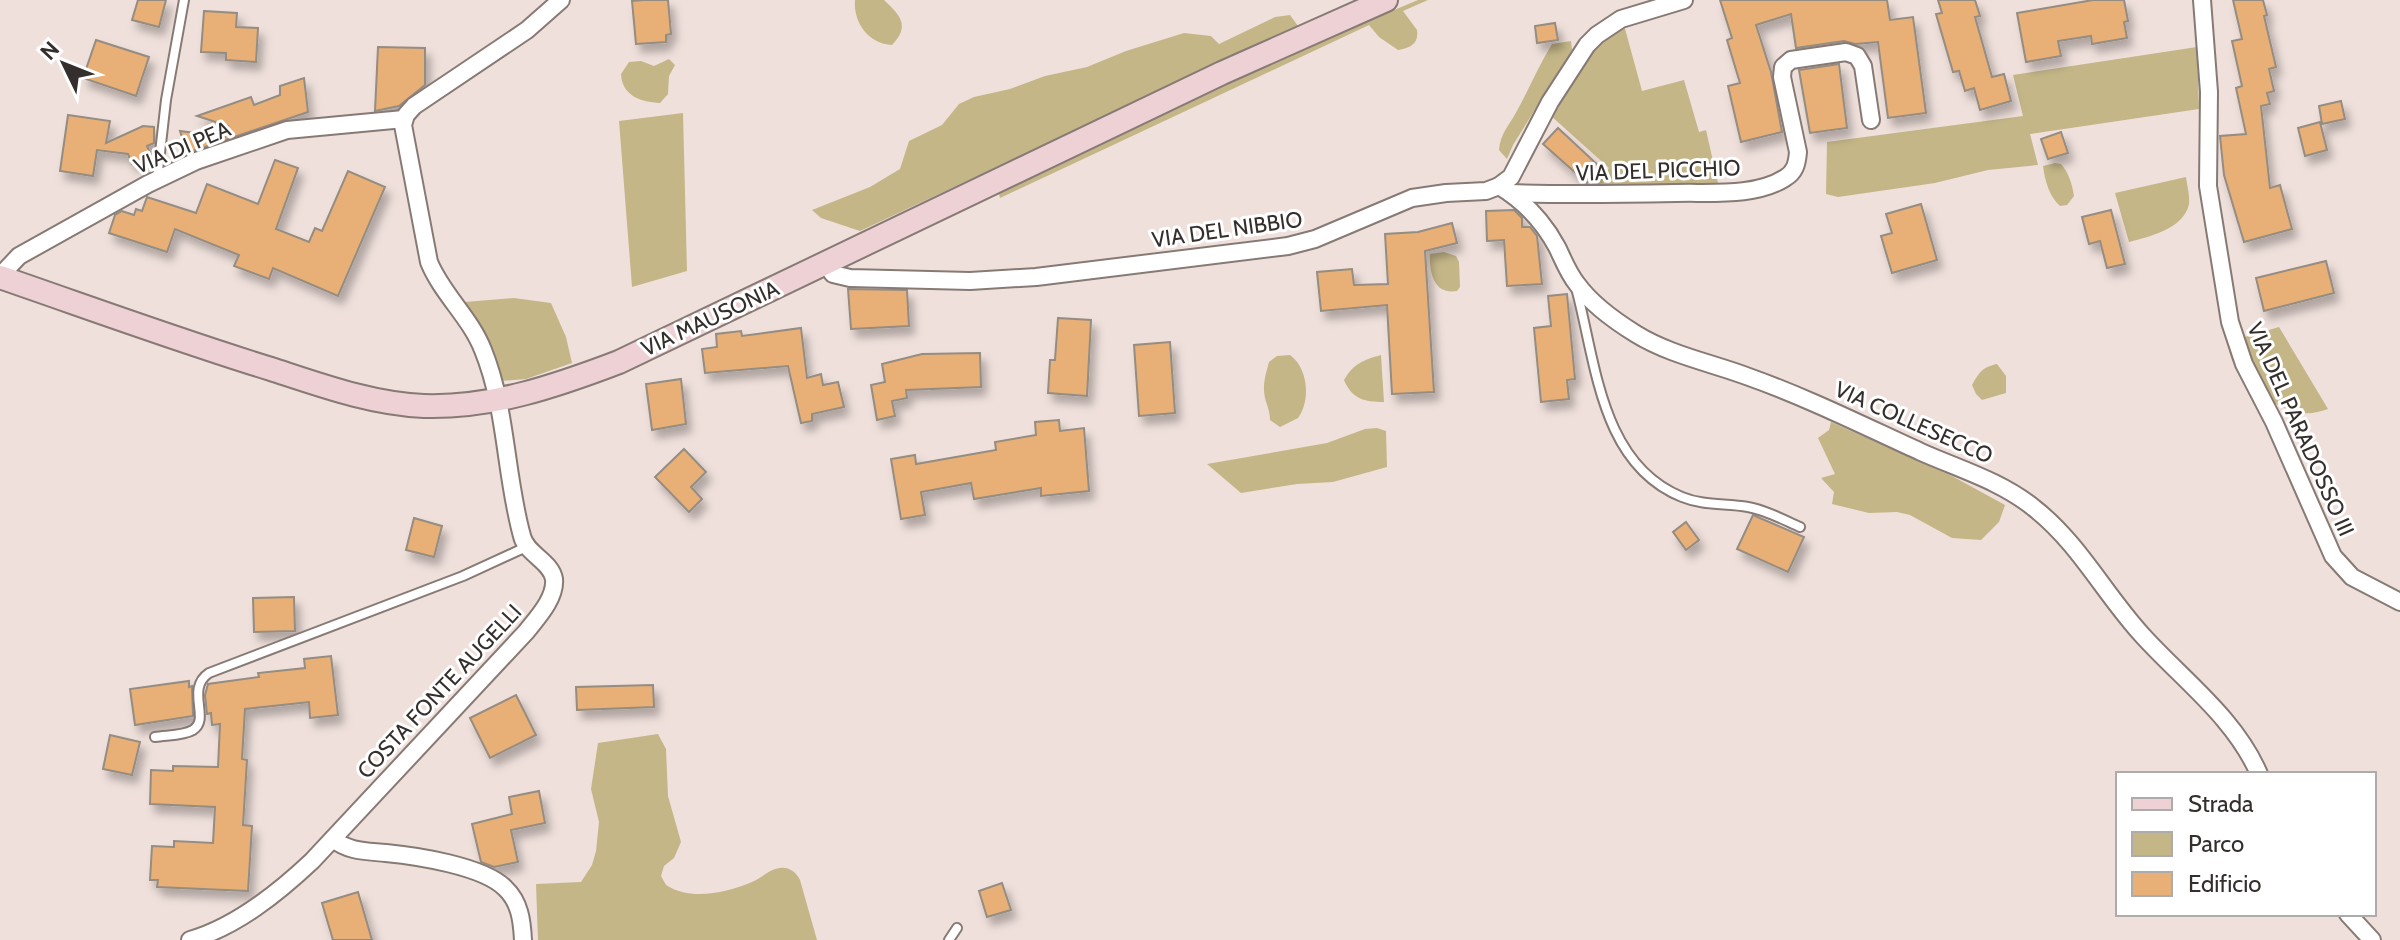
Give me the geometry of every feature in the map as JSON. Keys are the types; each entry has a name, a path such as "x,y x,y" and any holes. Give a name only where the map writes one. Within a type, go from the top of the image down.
{"main road":[{"name":"VIA MAUSONIA","path":"0,276 214,352 357,395 425,406 499,400 556,385 619,362 1222,73 1386,0"}],"street":[{"path":"526,547 507,467 499,400 483,348 472,327 436,280 429,262 404,119 409,111 527,30 561,0"},
{"path":"1505,190 1550,102 1587,45 1621,19 1684,0"},
{"name":"VIA DEL PARADOSSO III","path":"2202,0 2209,92 2208,186 2225,299 2236,344 2333,556 2352,577 2400,602"},
{"name":"VIA DEL PICCHIO","path":"1505,190 1586,195 1741,191 1776,183 1793,171 1797,162 1798,152 1782,77 1783,67 1791,60 1846,52 1857,56 1863,66 1871,120"},
{"name":"VIA DI PEA","path":"0,276 19,256 157,179 196,161 287,130 404,119"},
{"name":"VIA DEL NIBBIO","path":"825,263 833,274 850,278 970,281 1036,277 1288,246 1315,239 1412,198 1505,190"},
{"name":"VIA COLLESECCO","path":"1505,190 1529,209 1544,227 1573,280 1589,298 1611,317 1652,343 1805,397 1923,453 1993,482 2031,505 2058,527 2135,628 2224,719 2244,745 2258,772"},
{"name":"COSTA FONTE AUGELLI","path":"190,940 226,925 289,883 526,632 542,612 554,577 548,567 526,547"},
{"path":"333,839 349,848 405,855 471,871 497,882 516,903 523,940"},
{"path":"2350,916 2372,940"}],"lane":[{"path":"157,179 166,100 184,0"},
{"path":"1573,280 1598,383 1611,422 1624,448 1643,471 1682,497 1713,505 1748,507 1800,527"},
{"path":"155,737 189,732 197,727 200,719 198,688 201,679 209,673 463,576 526,547"},
{"path":"949,940 957,928"}],"green space":[{"path":"855,0 884,0 895,11 902,27 892,45 876,41 864,31 857,17"},
{"path":"1418,0 1428,0 1403,11 1417,30 1417,39 1410,46 1398,50 1379,37 1369,25 1000,198 998,190 1337,34"},
{"path":"1290,15 1298,26 860,231 821,218 812,210 870,187 900,169 909,141 942,125 959,104 974,97 1087,67 1184,33 1211,36 1219,44 1275,17"},
{"path":"1624,25 1642,91 1684,80 1699,132 1706,130 1718,183 1594,187 1609,168 1550,115 1590,54"},
{"path":"1571,41 1572,50 1507,159 1499,150 1506,128 1552,44"},
{"path":"2197,47 2199,109 2030,134 2038,165 1988,170 1935,183 1838,197 1826,194 1827,142 2023,116 2013,75"},
{"path":"669,59 675,65 669,76 668,94 660,103 640,99 625,88 621,74 629,62 641,61 654,66"},
{"path":"683,113 687,271 632,287 619,121"},
{"path":"2061,164 2071,183 2074,196 2067,205 2060,206 2056,202 2046,183 2043,166"},
{"path":"2186,177 2189,204 2180,220 2164,230 2129,242 2115,193"},
{"path":"1444,252 1456,256 1459,262 1460,287 1457,291 1443,290 1432,275 1430,254"},
{"path":"514,298 551,303 566,337 572,363 526,379 501,381 465,302"},
{"path":"2279,327 2328,409 2303,413 2290,410 2265,398 2243,379 2230,355 2228,342"},
{"path":"1290,355 1304,376 1305,402 1298,418 1280,427 1270,420 1264,393 1265,380 1269,362 1277,356"},
{"path":"1381,355 1384,402 1360,398 1344,380 1359,363"},
{"path":"1997,364 2006,376 2006,393 1982,400 1972,385 1982,371"},
{"path":"1831,422 1952,476 2005,505 1999,522 1981,540 1952,538 1910,515 1869,513 1832,504 1834,492 1821,478 1835,474 1818,438 1829,430"},
{"path":"1365,429 1386,431 1387,467 1333,482 1241,493 1207,464 1327,443"},
{"path":"658,734 666,749 668,796 681,842 674,858 664,866 661,876 666,885 686,893 708,894 742,886 776,869 789,869 800,880 817,940 538,940 536,884 581,882 592,865 599,822 591,789 598,743"}],"building":[{"path":"138,0 166,0 159,27 132,20"},
{"path":"668,0 671,34 666,35 666,42 636,44 632,1"},
{"path":"1720,0 1887,0 1890,20 1913,17 1926,113 1888,118 1878,42 1855,44 1844,41 1796,48 1791,14 1756,25 1771,72 1782,132 1741,142 1728,86 1740,83 1727,40 1732,38"},
{"path":"1938,0 1975,0 1980,16 1975,17 1992,77 2004,74 2011,101 1980,110 1974,88 1965,91 1959,71 1953,72 1936,14 1942,13"},
{"path":"2093,0 2124,0 2127,38 2092,44 2091,36 2058,41 2061,56 2026,62 2017,13"},
{"path":"2233,0 2263,0 2267,15 2264,16 2276,67 2269,69 2274,91 2267,93 2270,104 2261,106 2270,188 2280,185 2292,229 2244,242 2224,175 2220,136 2246,134 2236,88 2242,86 2232,41 2242,39"},
{"path":"204,11 237,13 236,27 258,28 256,62 226,60 226,53 201,52"},
{"path":"1555,23 1558,40 1537,43 1535,26"},
{"path":"96,40 149,57 136,96 83,78"},
{"path":"378,47 425,48 425,85 399,106 375,111"},
{"path":"1839,64 1847,128 1810,133 1799,70"},
{"path":"304,78 308,112 187,153 180,131 225,137 228,126 197,116 251,97 254,105 280,95 280,86"},
{"path":"2341,101 2345,119 2322,124 2319,106"},
{"path":"68,115 110,121 106,143 143,126 154,127 154,143 147,146 151,155 132,164 128,154 97,150 93,176 60,171"},
{"path":"2320,122 2327,150 2305,156 2298,128"},
{"path":"1558,128 1601,168 1587,183 1543,144"},
{"path":"2061,132 2068,153 2048,159 2041,139"},
{"path":"275,160 298,168 276,229 309,242 315,228 322,231 348,171 385,187 338,296 273,268 269,279 234,266 239,255 175,229 167,252 109,233 115,215 122,211 134,215 136,209 142,211 147,197 196,213 207,184 258,204"},
{"path":"1921,204 1937,260 1892,273 1881,236 1892,233 1886,214"},
{"path":"1514,210 1522,218 1522,227 1530,227 1537,236 1542,284 1507,286 1504,240 1487,241 1486,211"},
{"path":"2111,210 2125,264 2107,268 2100,241 2089,244 2082,217"},
{"path":"1452,223 1457,243 1425,251 1434,392 1392,394 1387,305 1321,311 1317,272 1352,269 1354,285 1388,284 1385,234 1418,232"},
{"path":"2326,261 2334,293 2264,311 2256,278"},
{"path":"848,289 907,290 909,326 851,329"},
{"path":"1567,294 1575,379 1567,380 1569,399 1541,402 1534,328 1551,326 1548,296"},
{"path":"1058,318 1091,320 1087,396 1048,393 1050,360 1055,360"},
{"path":"801,328 807,378 821,374 823,385 838,382 844,407 812,414 812,421 801,423 788,366 705,373 702,349 717,347 716,334 741,331 742,336"},
{"path":"1170,342 1175,413 1139,416 1134,345"},
{"path":"980,353 981,387 906,390 907,398 892,401 895,416 877,420 871,385 885,382 882,364 922,354"},
{"path":"681,379 686,424 652,430 646,384"},
{"path":"1059,420 1060,431 1084,428 1089,491 1041,496 1041,488 974,499 971,483 921,492 925,515 901,519 891,459 915,455 916,464 996,450 995,442 1036,435 1035,422"},
{"path":"684,449 706,472 691,487 702,499 689,512 655,477"},
{"path":"1753,515 1804,537 1788,572 1737,549"},
{"path":"414,518 442,526 434,557 406,550"},
{"path":"1686,522 1699,540 1686,550 1673,532"},
{"path":"294,597 295,631 254,632 253,598"},
{"path":"331,656 338,715 310,718 309,702 245,709 242,759 247,760 243,825 252,826 248,891 157,887 158,880 150,880 152,846 174,847 174,841 213,843 215,807 150,804 151,770 173,771 173,766 218,767 220,724 212,725 211,713 207,714 205,695 208,684 259,677 258,673 305,668 304,659"},
{"path":"189,681 189,687 192,686 193,716 135,725 130,689"},
{"path":"653,685 654,707 577,710 576,687"},
{"path":"516,695 536,735 490,758 470,718"},
{"path":"110,735 140,742 132,775 103,769"},
{"path":"539,791 545,823 511,830 518,862 494,867 481,862 472,824 512,814 509,797"},
{"path":"1002,883 1011,910 987,917 979,891"},
{"path":"358,892 372,940 333,940 322,903"}]}
